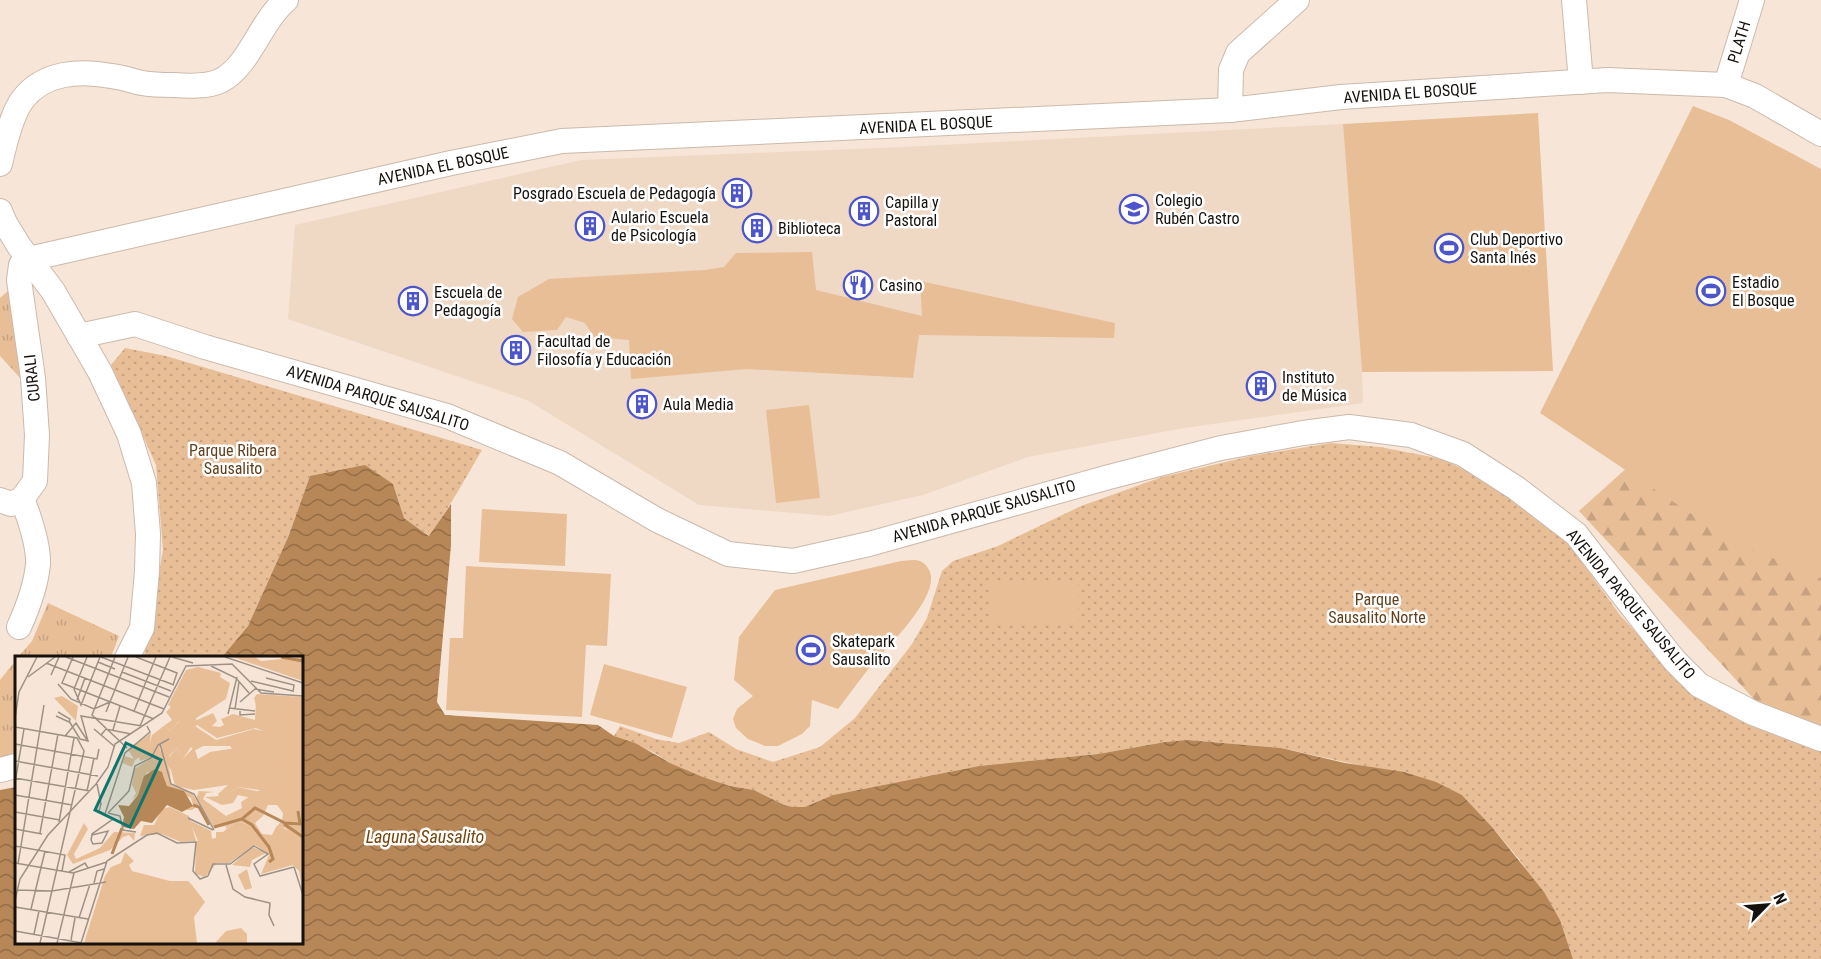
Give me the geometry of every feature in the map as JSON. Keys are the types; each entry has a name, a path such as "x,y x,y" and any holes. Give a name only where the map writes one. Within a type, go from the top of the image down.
{"street":[{"path":"0,164 5,143 21,101 33,88 63,74 80,73 111,76 144,84 195,86 219,81 242,63 270,16 286,0"},
{"path":"1230,110 1231,70 1238,53 1297,0"},
{"path":"1574,0 1581,82"},
{"name":"PLATH","path":"1726,85 1752,0"},
{"name":"AVENIDA EL BOSQUE","path":"29,259 452,163 562,141 1230,110 1341,97 1608,80 1726,85 1755,96 1821,134"},
{"path":"0,211 5,223 53,291 100,372 129,434 144,483 148,534 142,628 128,656"},
{"name":"CURALI","path":"19,627 30,603 38,562 31,518 11,500 35,481 37,435 33,378 9,279 29,259"},
{"name":"AVENIDA PARQUE SAUSALITO","path":"79,336 135,324 205,347 447,416 560,463 657,520 728,554 793,561 869,544 1129,471 1221,448 1349,427 1411,435 1463,454 1516,488 1576,534 1661,645 1699,685 1753,713 1821,739"},
{"path":"0,770 15,766"}],"shaded area":[{"path":"1343,124 1363,403 1184,428 1028,457 923,495 829,516 699,505 527,400 288,319 295,225 581,160 902,147"}],"green space":[{"name":"Estadio El Bosque","path":"1693,106 1729,120 1821,169 1821,578 1735,543 1540,413"},
{"name":"Club Deportivo Santa Inés","path":"1538,113 1553,371 1362,372 1343,124"},
{"path":"812,252 816,290 922,316 920,281 1115,323 1114,338 919,335 913,378 747,369 631,379 629,340 594,337 585,323 566,317 557,330 523,332 512,319 518,297 549,279 705,270 724,267 736,253"},
{"path":"10,289 22,380 0,356 0,298"},
{"name":"Parque Ribera Sausalito","path":"125,348 166,356 482,450 430,536 404,518 393,484 310,476 289,535 248,626 223,656 144,656 163,550 156,465 111,365"},
{"path":"809,405 820,498 776,503 766,410"},
{"name":"Parque Sausalito Norte","path":"1331,443 1380,447 1442,459 1512,493 1566,540 1620,615 1695,697 1821,750 1821,959 1573,959 1560,920 1519,859 1462,795 1372,768 1281,748 1188,740 1165,742 1098,754 979,766 833,795 805,807 793,807 754,790 730,786 703,777 614,736 620,726 656,739 679,743 709,732 736,749 773,762 820,747 855,718 912,644 927,618 942,571 953,561 998,546 1081,506 1162,477 1251,456"},
{"path":"1651,446 1821,545 1821,771 1579,511"},
{"path":"482,509 567,514 565,566 479,562"},
{"name":"Skatepark Sausalito","path":"917,560 925,564 931,580 928,591 914,617 867,670 838,709 812,700 810,726 802,734 778,746 765,746 748,739 736,728 733,719 737,709 753,696 734,680 739,637 775,590 901,561"},
{"path":"466,566 611,574 607,646 586,645 582,717 446,710 450,638 463,638"},
{"path":"1078,582 1078,625 990,625 990,583"},
{"path":"48,603 119,636 111,656 19,656 32,641"},
{"path":"15,661 15,755 0,759 0,680"},
{"path":"604,664 687,687 672,738 590,715"}],"water":[{"name":"Laguna Sausalito","path":"365,465 393,484 404,518 429,536 451,504 451,545 437,702 445,715 598,725 614,736 635,743 670,763 703,777 730,786 754,790 793,807 805,807 833,795 979,766 1098,754 1188,740 1281,748 1345,763 1404,772 1436,782 1462,795 1492,827 1544,892 1560,920 1573,959 0,959 0,790 15,787 15,944 303,944 303,656 223,656 248,626 289,535 310,476"}],"place":[{"name":"Posgrado Escuela de Pedagogía","path":"737,193"},
{"name":"Colegio Rubén Castro","path":"1134,209"},
{"name":"Capilla y Pastoral","path":"864,211"},
{"name":"Aulario Escuela de Psicología","path":"590,226"},
{"name":"Biblioteca","path":"757,228"},
{"name":"Club Deportivo Santa Inés","path":"1449,248"},
{"name":"Casino","path":"858,285"},
{"name":"Estadio El Bosque","path":"1711,291"},
{"name":"Escuela de Pedagogía","path":"413,301"},
{"name":"Facultad de Filosofía y Educación","path":"516,350"},
{"name":"Instituto de Música","path":"1261,386"},
{"name":"Aula Media","path":"642,404"},
{"name":"Skatepark Sausalito","path":"811,650"}]}
